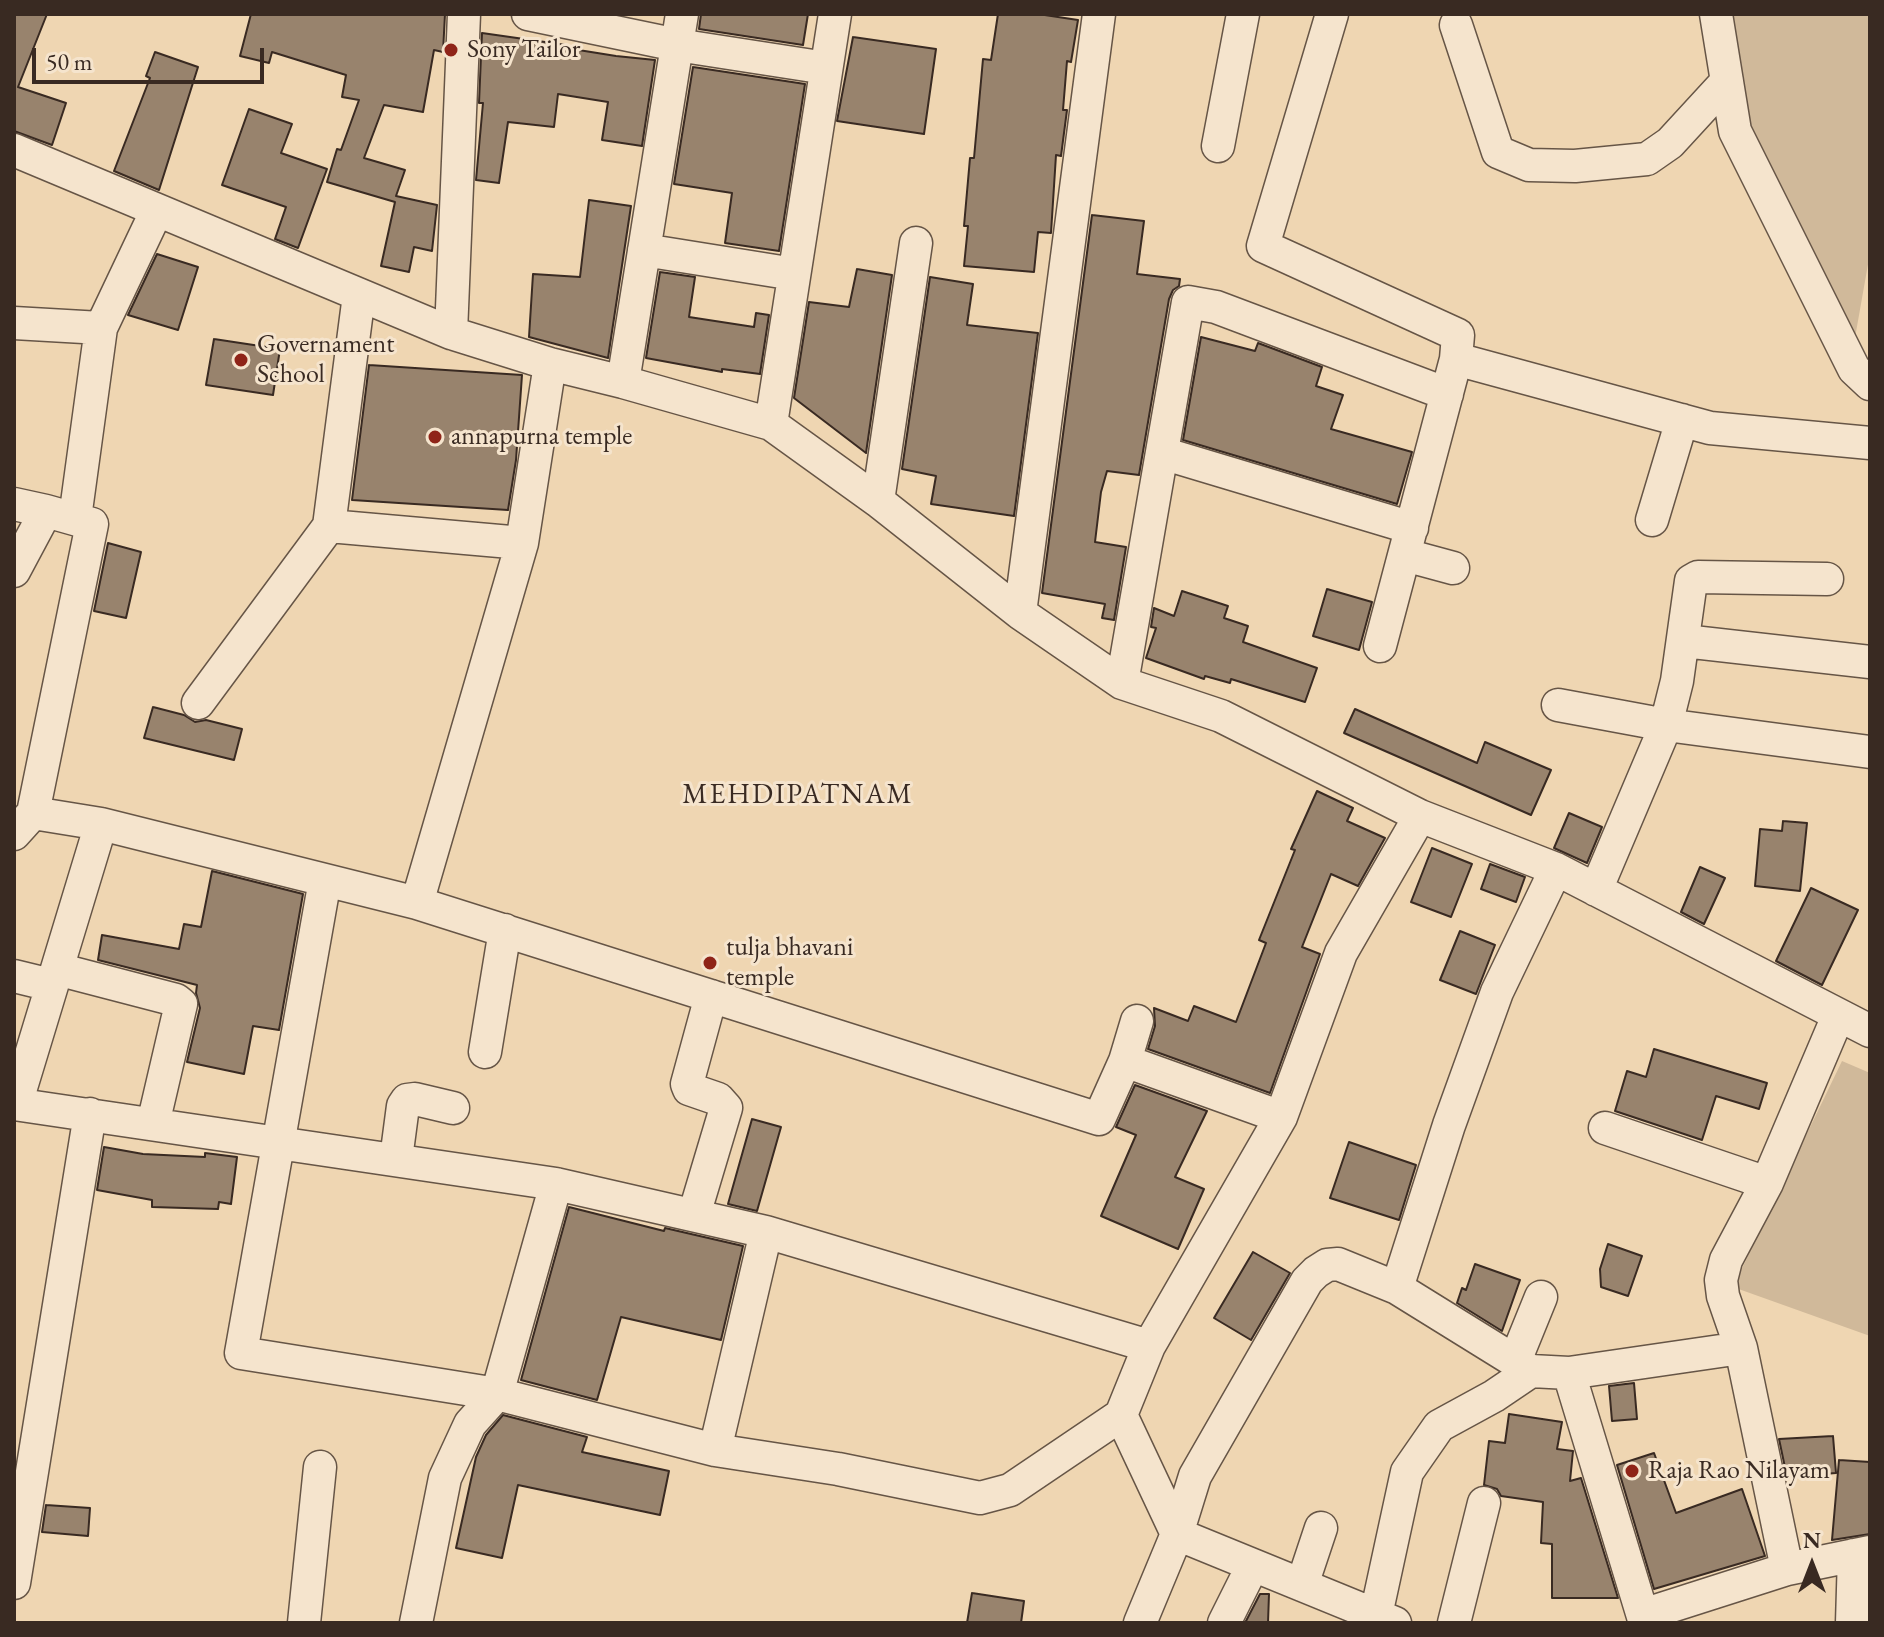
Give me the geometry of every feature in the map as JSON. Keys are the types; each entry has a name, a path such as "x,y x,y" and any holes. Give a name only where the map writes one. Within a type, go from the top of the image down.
{"street":[{"path":"451,333 464,14"},
{"path":"528,14 680,30 826,68"},
{"path":"771,424 835,14"},
{"path":"1020,613 1099,14"},
{"path":"1218,146 1243,14"},
{"path":"1332,14 1263,246 1458,335 1456,359 1380,646"},
{"path":"1716,14 1735,131 1854,369 1870,384"},
{"path":"1456,25 1498,152 1529,165 1575,166 1647,159 1670,143 1727,81"},
{"path":"623,382 680,30"},
{"path":"14,150 451,333 550,364 771,424 878,501 1020,613 1122,683 1221,716 1420,816 1556,869 1870,1031"},
{"path":"14,571 61,514 101,328 157,210"},
{"path":"878,501 916,243"},
{"path":"644,250 794,274"},
{"path":"198,703 329,526 359,295"},
{"path":"1122,683 1188,302 1216,307 1447,394"},
{"path":"14,323 101,328"},
{"path":"1456,359 1710,428 1870,443"},
{"path":"417,903 522,543 550,364"},
{"path":"1652,520 1682,420"},
{"path":"1162,453 1408,542 1453,568"},
{"path":"14,504 92,524 23,824 101,824 417,903 1099,1119 1125,1061 1137,1021"},
{"path":"329,526 522,543"},
{"path":"1596,890 1666,725 1684,641 1689,585 1694,578 1827,579"},
{"path":"1684,641 1870,662"},
{"path":"1558,705 1666,725 1870,752"},
{"path":"325,880 241,1353 497,1394 715,1450 838,1469 980,1498 1010,1490 1121,1415 1149,1346 1281,1117 1341,953 1420,816"},
{"path":"101,824 15,1104 556,1184 766,1232 1149,1346"},
{"path":"1397,1288 1449,1125 1497,992 1556,869"},
{"path":"485,1052 505,930"},
{"path":"14,976 54,977 179,1001 181,1009 153,1124"},
{"path":"694,1215 726,1108 723,1102 689,1089 687,1084 711,996"},
{"path":"1787,1569 1741,1348 1723,1296 1721,1280 1726,1260 1767,1183 1838,1016"},
{"path":"1125,1061 1281,1117"},
{"path":"396,1159 403,1106 407,1100 453,1108"},
{"path":"14,1583 90,1114"},
{"path":"1605,1128 1767,1183"},
{"path":"416,1623 445,1478 470,1424 497,1394 556,1184"},
{"path":"715,1450 766,1232"},
{"path":"1140,1623 1177,1534 1195,1476 1307,1281 1327,1265 1338,1264 1397,1288 1523,1366 1569,1373 1741,1348"},
{"path":"1121,1415 1177,1534 1386,1619 1407,1472 1439,1426 1494,1396 1523,1366 1541,1297"},
{"path":"1569,1373 1644,1619 1787,1569 1862,1554 1852,1623"},
{"path":"304,1623 320,1467"},
{"path":"1454,1623 1484,1503"},
{"path":"1302,1585 1321,1528"},
{"path":"1224,1623 1253,1565"}],"shaded area":[{"path":"1714,14 1870,14 1870,253 1853,349 1718,61"},
{"path":"1842,1061 1870,1073 1870,1336 1733,1287"}],"building":[{"path":"14,14 47,14 18,87 66,103 52,145 14,131"},
{"path":"251,14 445,14 443,52 434,50 423,112 384,105 364,158 405,170 396,196 437,205 432,251 414,247 409,272 381,266 395,202 327,182 337,149 341,150 359,100 342,97 346,75 272,52 269,63 240,56"},
{"path":"701,14 808,14 803,45 699,29"},
{"path":"998,14 1038,14 1078,20 1071,62 1067,61 1063,110 1067,110 1061,156 1056,155 1051,233 1038,232 1034,272 964,266 970,158 974,158 983,59 991,60"},
{"path":"482,33 655,60 642,146 602,140 608,102 558,94 554,127 508,122 499,183 476,180 483,103 479,103"},
{"path":"853,37 936,49 924,134 837,121"},
{"path":"155,52 198,67 159,190 114,171 150,78 146,76"},
{"path":"693,67 805,84 779,251 725,243 732,193 674,184"},
{"path":"249,109 292,124 281,153 327,169 298,248 275,239 286,207 222,185"},
{"path":"589,200 631,206 608,358 529,337 533,274 580,277"},
{"path":"1092,215 1144,221 1137,274 1180,279 1179,286 1169,299 1139,475 1107,471 1101,492 1095,542 1126,547 1114,620 1102,618 1105,604 1042,593"},
{"path":"157,254 198,267 178,330 128,315"},
{"path":"857,269 892,275 866,453 794,398 809,302 849,307"},
{"path":"660,272 695,277 689,317 754,327 756,313 769,315 760,374 722,369 722,372 646,358"},
{"path":"930,277 973,284 967,325 1038,333 1014,516 931,504 936,476 902,469"},
{"path":"1201,337 1255,351 1258,343 1322,367 1316,386 1343,395 1331,429 1412,452 1397,504 1183,440"},
{"path":"214,339 280,349 273,395 206,385"},
{"name":"annapurna temple","path":"369,365 522,375 516,460 508,510 352,500"},
{"path":"108,543 141,552 126,618 94,611"},
{"path":"1327,589 1372,602 1359,650 1313,636"},
{"path":"1182,591 1228,606 1224,618 1248,626 1243,642 1317,668 1305,702 1231,679 1230,683 1205,676 1204,679 1146,658 1156,628 1151,627 1154,608 1174,616"},
{"path":"153,707 184,715 195,722 206,720 242,729 234,760 144,738"},
{"path":"1355,709 1477,763 1485,742 1551,770 1531,815 1344,733"},
{"path":"1317,791 1353,808 1347,821 1385,838 1358,886 1331,874 1302,947 1320,954 1270,1093 1148,1049 1155,1026 1154,1008 1188,1021 1194,1006 1236,1022 1266,943 1259,940 1295,850 1291,849"},
{"path":"1569,813 1602,827 1587,863 1554,848"},
{"path":"1783,821 1807,823 1800,891 1755,886 1760,829 1782,831"},
{"path":"1432,848 1472,864 1451,917 1411,902"},
{"path":"1490,864 1525,877 1516,902 1481,889"},
{"path":"1700,867 1725,878 1704,924 1681,912"},
{"path":"212,871 303,894 279,1030 253,1026 244,1074 187,1062 200,1008 197,985 98,960 102,935 179,949 184,924 201,927"},
{"path":"1811,888 1858,910 1822,985 1776,961"},
{"path":"1460,931 1495,945 1476,994 1440,980"},
{"path":"1654,1049 1767,1083 1759,1109 1716,1096 1702,1140 1615,1111 1627,1071 1646,1077"},
{"path":"1135,1085 1207,1111 1175,1177 1204,1189 1178,1249 1101,1216 1136,1135 1116,1127"},
{"path":"752,1119 781,1127 757,1211 728,1204"},
{"path":"1349,1142 1416,1165 1399,1220 1330,1198"},
{"path":"104,1147 143,1154 205,1157 205,1153 237,1157 231,1204 219,1202 218,1209 152,1207 152,1200 97,1190"},
{"path":"569,1207 664,1231 665,1228 743,1246 721,1340 621,1317 597,1400 521,1380"},
{"path":"1608,1244 1642,1256 1628,1296 1601,1287 1600,1269"},
{"path":"1253,1252 1290,1273 1251,1340 1214,1318"},
{"path":"1475,1264 1520,1280 1502,1331 1457,1303 1462,1288 1466,1290"},
{"path":"1634,1383 1637,1419 1612,1421 1609,1386"},
{"path":"1509,1414 1562,1422 1557,1449 1573,1451 1570,1481 1581,1478 1618,1598 1552,1598 1552,1544 1541,1543 1543,1502 1501,1496 1497,1489 1484,1485 1489,1441 1505,1443"},
{"path":"503,1415 587,1437 582,1452 669,1471 660,1515 518,1485 502,1558 456,1548 476,1457 486,1435"},
{"path":"1833,1436 1836,1473 1787,1477 1779,1439"},
{"path":"1654,1453 1676,1513 1742,1489 1765,1556 1654,1589 1617,1465"},
{"path":"1839,1460 1870,1462 1870,1534 1832,1540"},
{"path":"46,1505 90,1508 88,1536 42,1532"},
{"path":"972,1593 1024,1601 1021,1623 967,1623"},
{"path":"1260,1594 1269,1594 1268,1623 1245,1623"}],"place":[{"name":"Sony Tailor","path":"451,50"},
{"name":"Governament School","path":"241,360"},
{"name":"annapurna temple","path":"435,437"},
{"name":"tulja bhavani temple","path":"710,963"},
{"name":"Raja Rao Nilayam","path":"1632,1471"}],"district":[{"name":"MEHDIPATNAM","path":"798,795"}]}
